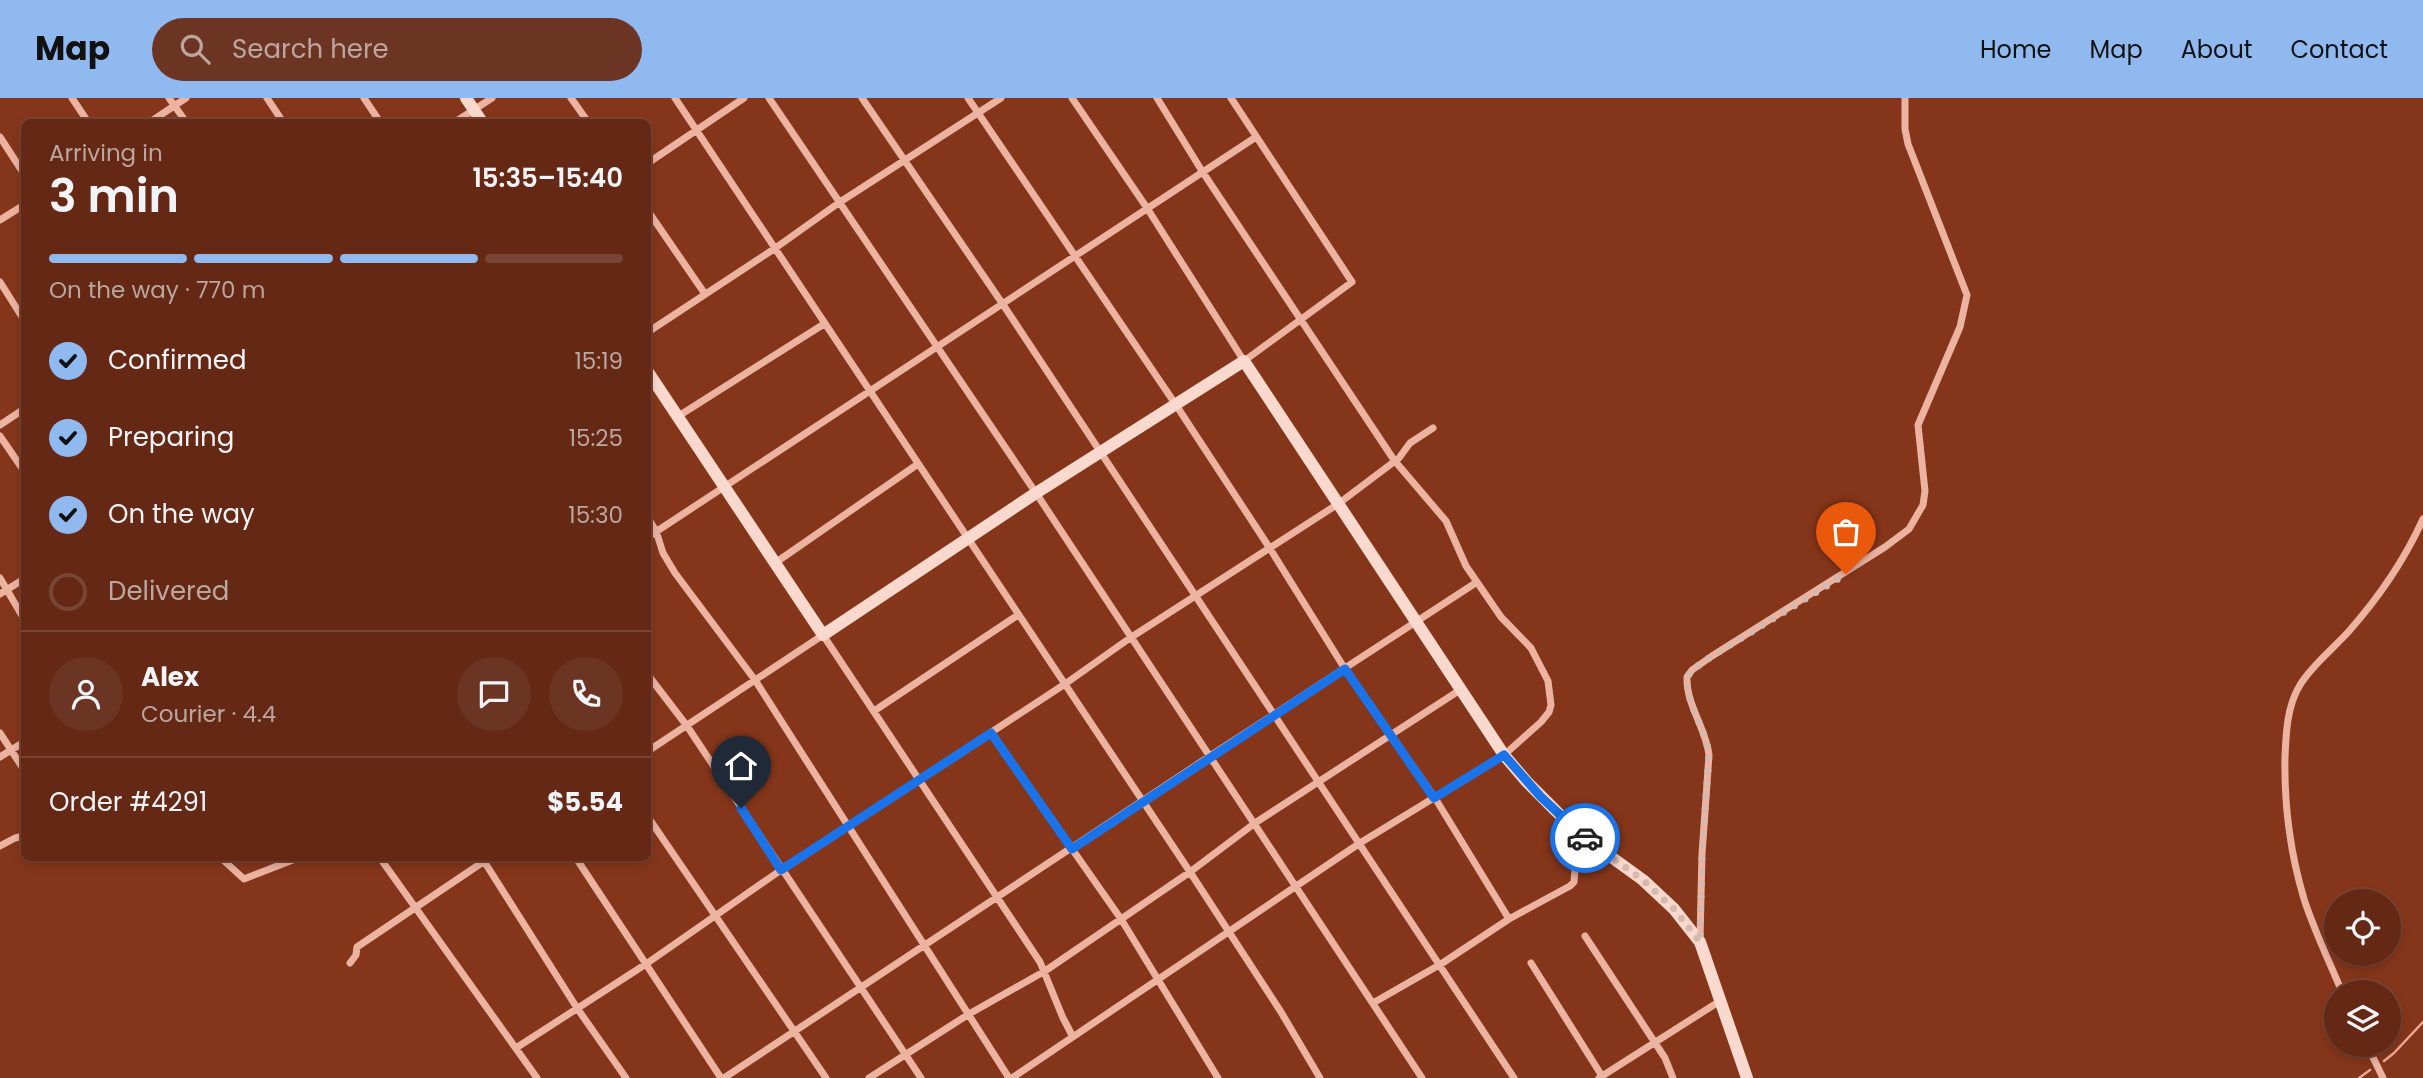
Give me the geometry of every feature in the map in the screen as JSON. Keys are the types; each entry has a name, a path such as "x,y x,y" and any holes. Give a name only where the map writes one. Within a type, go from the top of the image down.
{"street":[{"path":"72,98 86,119"},
{"path":"169,98 184,119"},
{"path":"154,119 186,98"},
{"path":"267,98 281,119"},
{"path":"364,98 378,119"},
{"path":"466,98 480,119"},
{"path":"460,119 492,98"},
{"path":"571,98 586,119"},
{"path":"675,98 1190,872 1281,1012 1320,1078"},
{"path":"651,161 744,98"},
{"path":"769,98 1036,493 1422,1078"},
{"path":"862,98 1002,303 1514,1078"},
{"path":"968,98 1176,405 1345,669 1434,798 1509,919"},
{"path":"651,330 840,202 1001,98"},
{"path":"1072,98 1147,208 1244,361 1504,755 1578,833 1643,880 1674,909 1700,942 1747,1078"},
{"path":"651,523 663,553 755,680 1010,1078 1360,844 1504,755 1549,712 1551,698 1548,681 1531,648 1501,617 1466,566 1446,521 1394,460 1202,172 1157,98"},
{"path":"651,749 1036,493 1244,361 1352,282 1231,98"},
{"path":"1700,942 1702,854 1709,755 1708,744 1690,699 1687,677 1692,670 1712,656 1885,547 1909,529 1923,505 1925,491 1918,425 1960,327 1967,295 1908,144 1905,98"},
{"path":"651,535 1256,136"},
{"path":"0,137 21,169"},
{"path":"0,220 21,207"},
{"path":"651,215 705,294"},
{"path":"0,282 21,315"},
{"path":"677,418 824,324"},
{"path":"651,377 1045,971 1073,1037"},
{"path":"0,425 21,411"},
{"path":"516,1048 646,964 715,914 1065,684 1130,638 1338,504 1399,458 1410,443 1433,428"},
{"path":"0,436 21,467"},
{"path":"774,564 918,464"},
{"path":"2337,980 2304,898 2288,829 2285,787 2286,728 2292,701 2300,683 2379,594 2415,538 2423,519"},
{"path":"0,578 21,614"},
{"path":"0,594 21,581"},
{"path":"578,861 722,1078 1477,582"},
{"path":"874,711 1018,615"},
{"path":"651,680 687,726 921,1078"},
{"path":"869,1078 969,1014 1045,971 1190,872 1255,823 1460,690"},
{"path":"0,733 21,765"},
{"path":"991,733 1121,919 1218,1078"},
{"path":"0,757 21,744"},
{"path":"651,821 826,1078"},
{"path":"1373,1003 1441,964 1509,919 1566,889 1574,882 1578,833"},
{"path":"0,846 21,837"},
{"path":"224,861 244,879 290,861"},
{"path":"382,861 537,1078"},
{"path":"350,963 356,955 357,947 482,861"},
{"path":"486,861 577,1007 626,1078"},
{"path":"1585,936 1654,1042 1673,1078"},
{"path":"1531,963 1600,1077 1721,1000"},
{"path":"2373,1057 2383,1078"}],"waterway":[{"path":"2384,1061 2423,1022"},
{"path":"2359,1078 2370,1070"}],"way so far":[{"path":"1585,838 1643,880 1674,909 1700,942 1702,854 1709,755 1708,744 1690,699 1687,677 1692,670 1712,656 1846,574"}],"route":[{"path":"741,808 781,870 991,733 1072,849 1345,669 1434,798 1504,755 1541,797 1585,838"}]}
